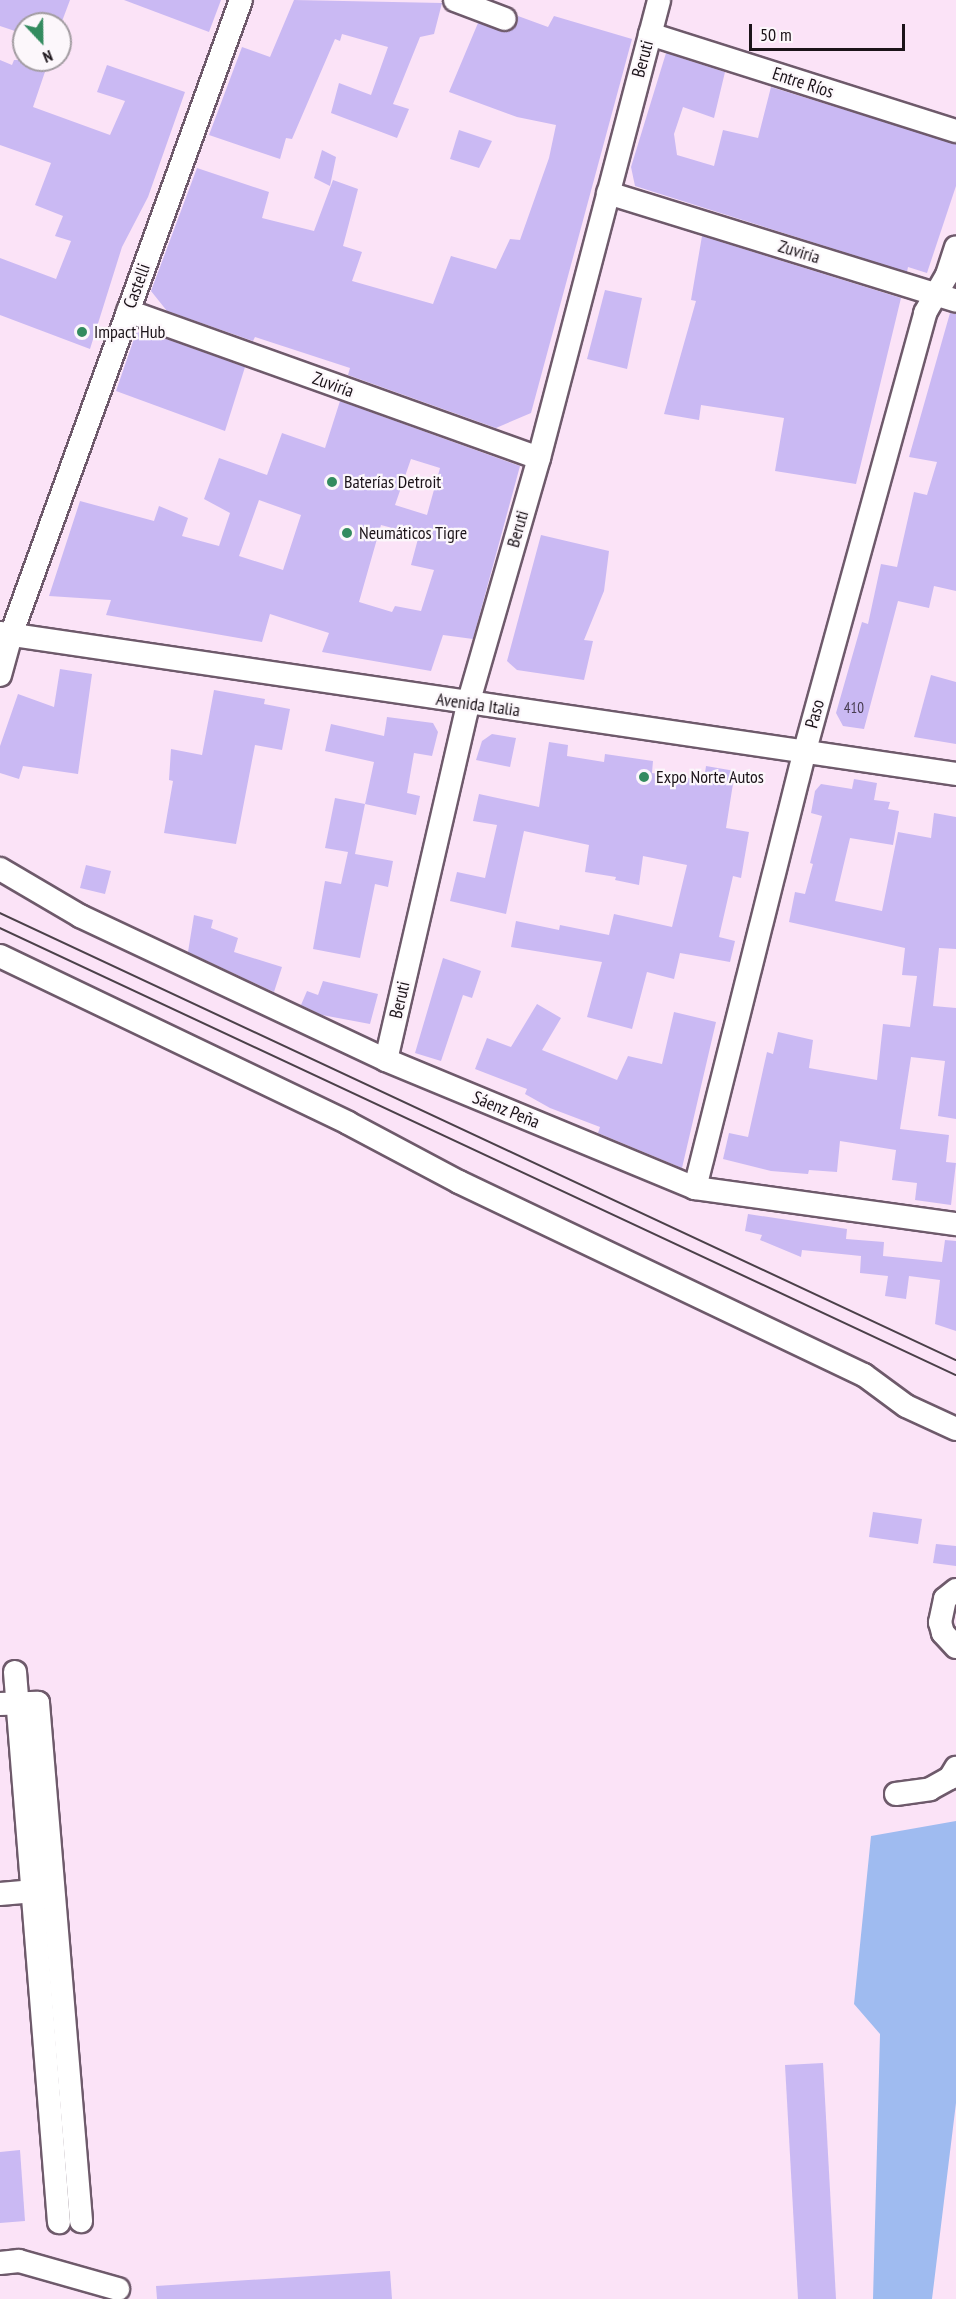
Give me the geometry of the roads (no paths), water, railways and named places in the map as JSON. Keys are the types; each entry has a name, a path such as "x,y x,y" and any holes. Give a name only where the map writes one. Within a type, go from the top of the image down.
{"street":[{"name":"Castelli","path":"0,675 5,634 128,312 241,0"},
{"path":"455,0 505,19"},
{"name":"Beruti","path":"386,1060 468,704 539,458 659,0"},
{"name":"Entre Ríos","path":"650,34 956,131"},
{"name":"Zuviría","path":"608,193 946,298"},
{"name":"Paso","path":"695,1188 805,750 925,313 946,298 956,247"},
{"name":"Zuviría","path":"128,312 539,458"},
{"name":"Avenida Italia","path":"5,634 468,704 805,750 956,774"},
{"name":"Sáenz Peña","path":"0,869 80,916 386,1060 695,1188 956,1224"},
{"path":"0,956 348,1123 459,1182 864,1375 906,1406 956,1429"},
{"path":"954,1650 940,1622 941,1610 956,1590"},
{"path":"15,1672 8,1704 42,1890 70,2222"},
{"path":"896,1794 930,1789 950,1778 956,1768"},
{"path":"0,1894 42,1890"},
{"path":"0,2263 19,2261 118,2289"}],"water":[{"path":"956,1821 956,2103 932,2299 873,2299 880,2034 854,2004 871,1836"}],"tram line":[{"path":"0,913 956,1360"},
{"path":"0,928 956,1375"}],"place":[{"name":"Impact Hub","path":"82,332"},
{"name":"Baterías Detroit","path":"332,482"},
{"name":"Neumáticos Tigre","path":"347,533"},
{"name":"Expo Norte Autos","path":"644,777"}]}
